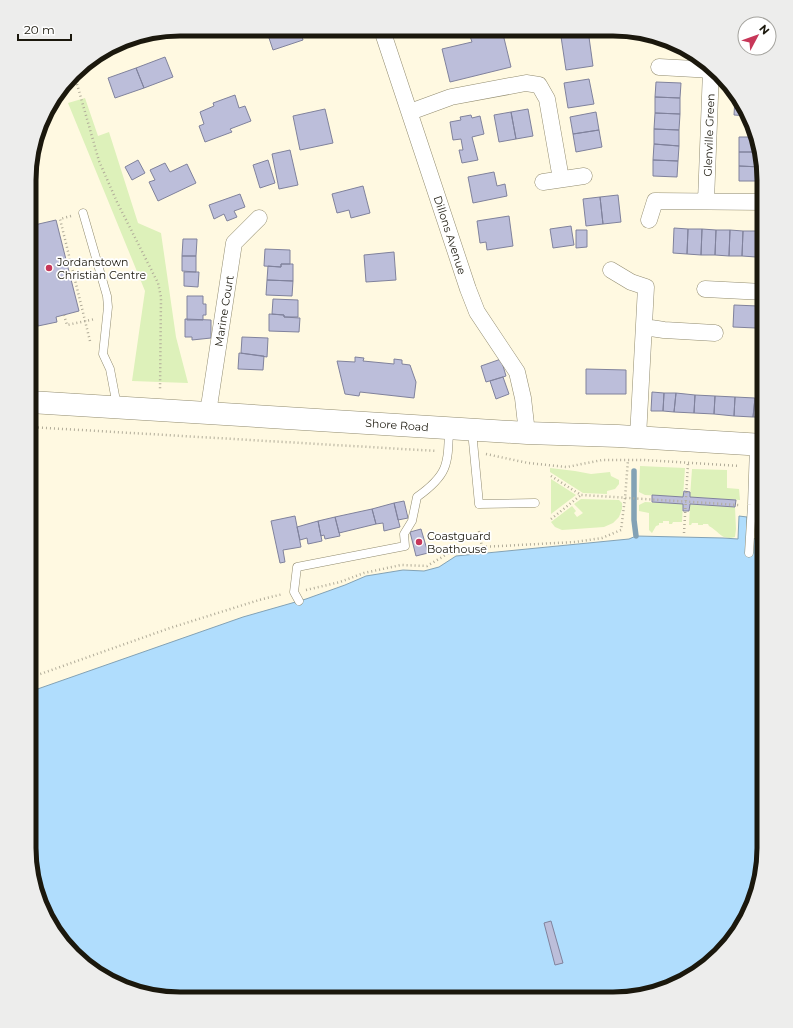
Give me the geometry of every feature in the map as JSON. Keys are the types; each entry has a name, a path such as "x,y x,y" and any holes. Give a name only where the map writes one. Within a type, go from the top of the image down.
{"highway":[{"name":"Shore Road","path":"36,402 472,430 638,437 757,445"}],"street":[{"name":"Dillons Avenue","path":"384,36 477,312 517,372 524,398 527,433"},
{"name":"Glenville Green","path":"659,67 705,70"},
{"name":"Glenville Green","path":"706,201 712,75"},
{"path":"410,112 451,97 526,83 539,85 547,99 560,179"},
{"path":"543,182 584,176"},
{"path":"649,220 656,201 757,202"},
{"name":"Marine Court","path":"208,413 234,243 260,218"},
{"path":"611,270 632,282 646,287 638,437"},
{"path":"705,289 757,292"},
{"path":"644,327 664,330 715,333"}],"lane":[{"path":"83,213 107,296 104,354 110,369 117,407"},
{"path":"299,601 294,592 297,567 405,546 404,534 412,521 417,497 431,487 444,472 448,452 448,428"},
{"path":"472,430 479,504 535,503"},
{"path":"749,553 753,466 757,452"}],"path":[{"path":"78,78 77,84 99,161 117,202 158,283 160,297 160,410"},
{"path":"83,213 60,219 90,342"},
{"path":"64,315 67,325 107,316"},
{"path":"36,427 448,452"},
{"path":"474,453 488,454 528,463 567,467 602,460 753,466"},
{"path":"36,676 170,628 260,600 340,582 364,573 402,565 427,566 454,550 575,542 602,538 621,530 628,460"},
{"path":"684,533 688,463"},
{"path":"551,476 581,495 752,505"},
{"path":"551,519 581,495"},
{"path":"478,531 482,547"}],"green space":[{"path":"85,98 98,136 109,132 138,223 161,233 176,337 188,383 132,381 145,291 68,103"},
{"path":"640,466 685,468 683,497 645,495 639,492"},
{"path":"550,468 591,474 610,472 611,476 619,480 619,484 615,489 607,491 607,494 583,493 550,472"},
{"path":"692,469 727,470 727,488 739,489 740,500 690,497"},
{"path":"551,479 576,495 551,514"},
{"path":"581,499 619,500 622,503 622,509 619,517 613,523 604,527 562,530 555,527 551,522 572,506 576,511 574,513 577,517 583,513 574,504"},
{"path":"645,502 683,504 682,522 673,522 672,524 669,524 669,521 663,521 663,523 659,523 659,525 656,526 652,533 649,530 649,513 639,511 639,505"},
{"path":"690,504 735,507 735,537 723,537 708,524 698,525 698,523 692,523 689,525"}],"water":[{"path":"739,516 747,517 747,538 757,539 756,867 746,903 733,928 715,950 685,973 650,987 622,992 171,992 143,987 108,973 78,950 55,920 41,885 36,857 36,690 243,617 306,599 366,576 403,570 424,571 439,567 456,556 629,539 636,536 738,539"}],"building":[{"path":"268,36 302,36 303,40 273,50"},
{"path":"470,36 503,36 511,67 450,82 442,49 472,42"},
{"path":"561,36 589,36 593,66 566,70"},
{"path":"165,57 173,77 144,88 136,68"},
{"path":"136,68 144,88 115,98 108,78"},
{"path":"589,79 594,104 568,108 564,83"},
{"path":"656,82 681,83 680,98 655,97"},
{"path":"235,95 239,108 245,106 251,121 230,129 232,132 205,142 199,126 204,124 200,112 214,106 213,103"},
{"path":"655,97 680,98 680,114 655,113"},
{"path":"735,103 742,116 734,115"},
{"path":"325,109 333,143 300,150 293,116"},
{"path":"528,109 533,136 516,139 511,112"},
{"path":"511,112 516,139 499,142 494,115"},
{"path":"596,112 599,130 573,134 570,117"},
{"path":"655,113 680,114 679,130 654,129"},
{"path":"471,115 472,118 480,116 484,134 472,137 478,160 462,163 459,150 463,150 461,139 453,140 450,122 461,120 460,117"},
{"path":"654,129 679,130 679,146 654,144"},
{"path":"599,130 602,147 576,152 573,134"},
{"path":"739,137 750,137 754,152 739,152"},
{"path":"654,144 679,146 678,161 653,160"},
{"path":"290,150 298,185 279,189 272,154"},
{"path":"739,152 754,152 757,167 739,166"},
{"path":"138,160 145,173 132,180 125,167"},
{"path":"268,160 275,183 260,188 253,165"},
{"path":"653,160 678,161 677,177 653,176"},
{"path":"165,163 170,172 187,164 196,183 158,201 149,182 155,180 150,170"},
{"path":"739,166 757,167 757,181 739,181"},
{"path":"494,172 497,186 505,184 507,196 473,203 468,177"},
{"path":"363,186 370,213 351,218 349,210 337,213 332,194"},
{"path":"240,194 245,207 234,211 237,217 227,221 224,214 214,219 209,205"},
{"path":"618,195 621,222 603,224 600,197"},
{"path":"600,197 603,224 586,226 583,199"},
{"path":"509,216 513,246 487,250 486,242 480,243 477,221"},
{"name":"Jordanstown Christian Centre","path":"56,220 79,311 56,317 57,322 38,326 36,321 36,225"},
{"path":"571,226 574,245 553,248 550,229"},
{"path":"674,228 688,229 687,254 673,253"},
{"path":"688,229 702,229 701,255 687,254"},
{"path":"702,229 716,230 715,255 701,255"},
{"path":"576,230 587,230 587,247 576,248"},
{"path":"716,230 730,230 729,256 715,255"},
{"path":"730,230 743,231 742,256 729,256"},
{"path":"743,231 757,231 756,257 742,256"},
{"path":"183,239 197,239 196,256 182,256"},
{"path":"265,249 290,250 290,264 281,264 281,267 264,266"},
{"path":"394,252 396,280 366,282 364,255"},
{"path":"182,256 196,256 196,272 182,271"},
{"path":"281,264 293,264 293,281 267,280 268,266 281,267"},
{"path":"184,272 199,272 198,287 184,286"},
{"path":"267,280 293,281 292,296 266,295"},
{"path":"187,296 203,296 203,304 206,304 206,315 203,315 203,320 187,320"},
{"path":"273,299 298,300 298,317 284,317 284,315 272,314"},
{"path":"734,305 757,306 756,328 733,327"},
{"path":"269,314 300,318 299,332 269,331"},
{"path":"185,319 211,320 211,338 192,340 192,337 185,337"},
{"path":"242,337 268,338 267,357 241,353"},
{"path":"239,353 264,356 263,370 238,369"},
{"path":"355,357 364,358 363,361 394,364 394,359 402,360 402,364 410,365 416,382 414,398 360,392 359,396 345,394 337,361 355,362"},
{"path":"501,359 506,376 486,382 481,366"},
{"path":"586,369 626,370 626,394 586,394"},
{"path":"503,377 509,394 496,399 490,381"},
{"path":"652,392 664,393 663,411 651,411"},
{"path":"664,393 676,393 674,412 663,411"},
{"path":"676,393 695,395 694,413 674,412"},
{"path":"695,395 715,396 714,414 694,413"},
{"path":"715,396 735,397 734,416 714,414"},
{"path":"735,397 755,398 753,417 734,416"},
{"path":"755,398 757,398 757,417 753,417"},
{"path":"684,491 690,492 690,497 736,500 735,507 690,504 689,511 683,511 683,504 652,502 652,495 683,497"},
{"path":"404,501 408,518 398,520 394,503"},
{"path":"394,503 400,527 384,531 383,523 376,524 372,509"},
{"path":"372,509 376,524 339,533 335,517"},
{"path":"295,516 301,547 283,550 285,562 280,563 271,521"},
{"path":"335,517 340,536 325,539 324,535 321,536 318,521"},
{"path":"318,521 322,541 308,544 307,538 300,540 297,527"},
{"name":"Coastguard Boathouse","path":"421,529 428,553 416,556 410,532"},
{"path":"551,921 563,963 555,965 544,923"}],"waterway":[{"path":"634,471 634,520 636,536"}],"place":[{"name":"Jordanstown Christian Centre","path":"49,268"},
{"name":"Coastguard Boathouse","path":"419,542"}]}
